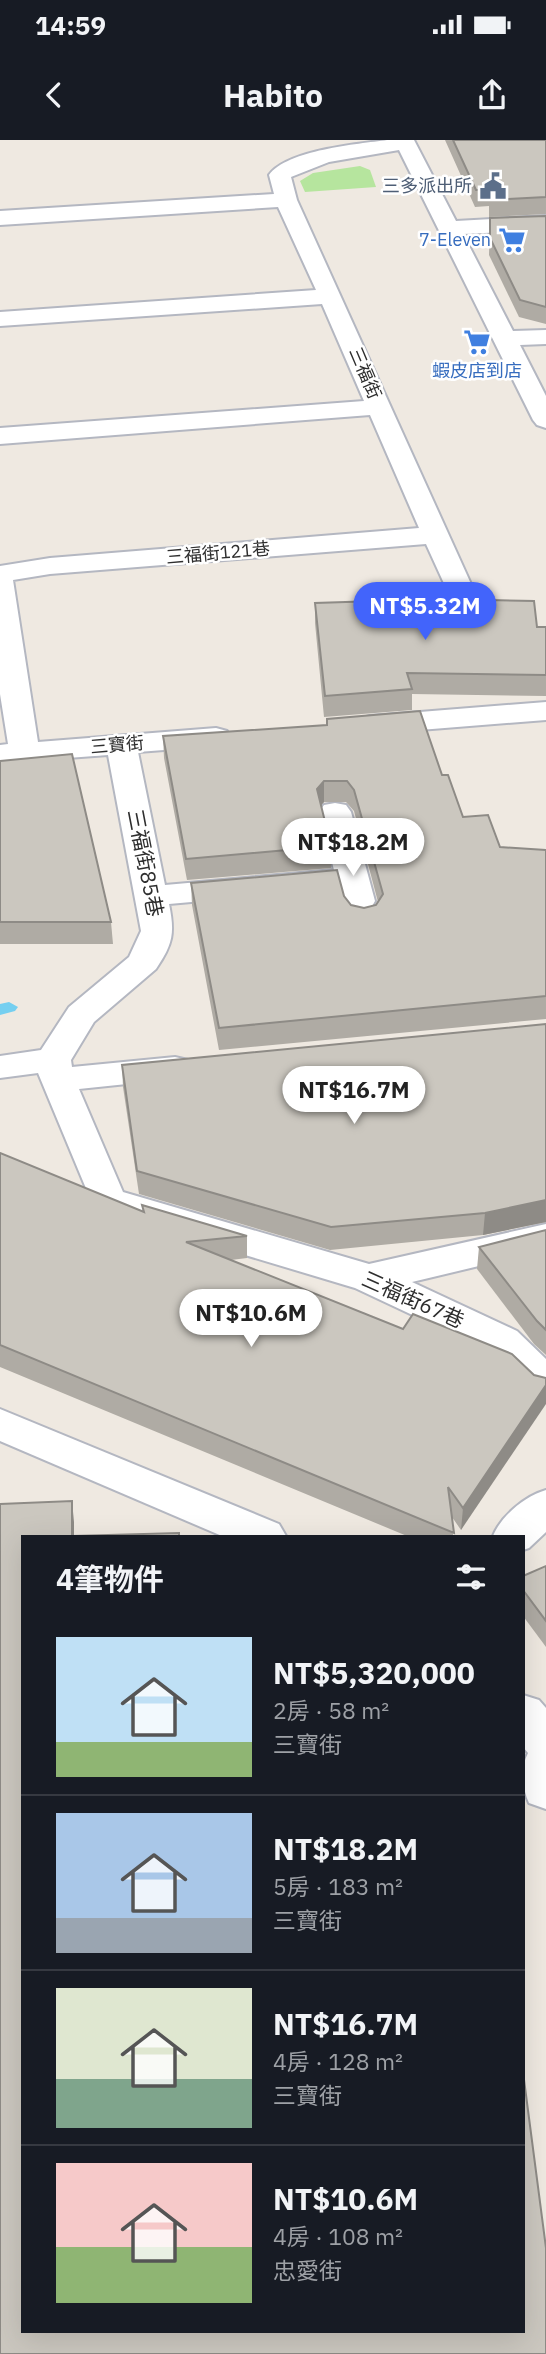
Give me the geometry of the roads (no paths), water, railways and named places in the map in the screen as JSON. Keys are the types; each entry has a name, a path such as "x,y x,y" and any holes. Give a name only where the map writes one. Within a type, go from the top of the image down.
{"street":[{"name":"三福街","path":"407,145 330,167 291,167 280,175 286,200 457,584"},
{"path":"407,145 546,420"},
{"path":"0,218 286,200"},
{"path":"450,228 546,222"},
{"path":"0,319 331,296"},
{"path":"506,339 546,337"},
{"path":"0,436 379,407"},
{"name":"三福街121巷","path":"0,574 50,566 436,535"},
{"path":"0,581 12,753"},
{"path":"340,727 546,711"},
{"name":"三寶街","path":"12,753 244,735"},
{"name":"三福街85巷","path":"55,1070 81,1015 144,962 158,931 121,744"},
{"path":"335,812 363,916"},
{"path":"151,896 352,878"},
{"path":"0,1067 55,1070 206,1065"},
{"name":"三福街67巷","path":"55,1070 108,1201 369,1278 503,1341 546,1384"},
{"path":"369,1278 546,1237"},
{"path":"0,1424 262,1535"},
{"path":"515,1535 546,1506"},
{"path":"525,1716 546,1741"},
{"path":"546,1763 546,1789"}],"waterway":[{"path":"0,1010 9,1007"}],"place":[{"name":"三多派出所","path":"493,186"},
{"name":"7-Eleven","path":"512,240"},
{"name":"蝦皮店到店","path":"477,342"}]}
